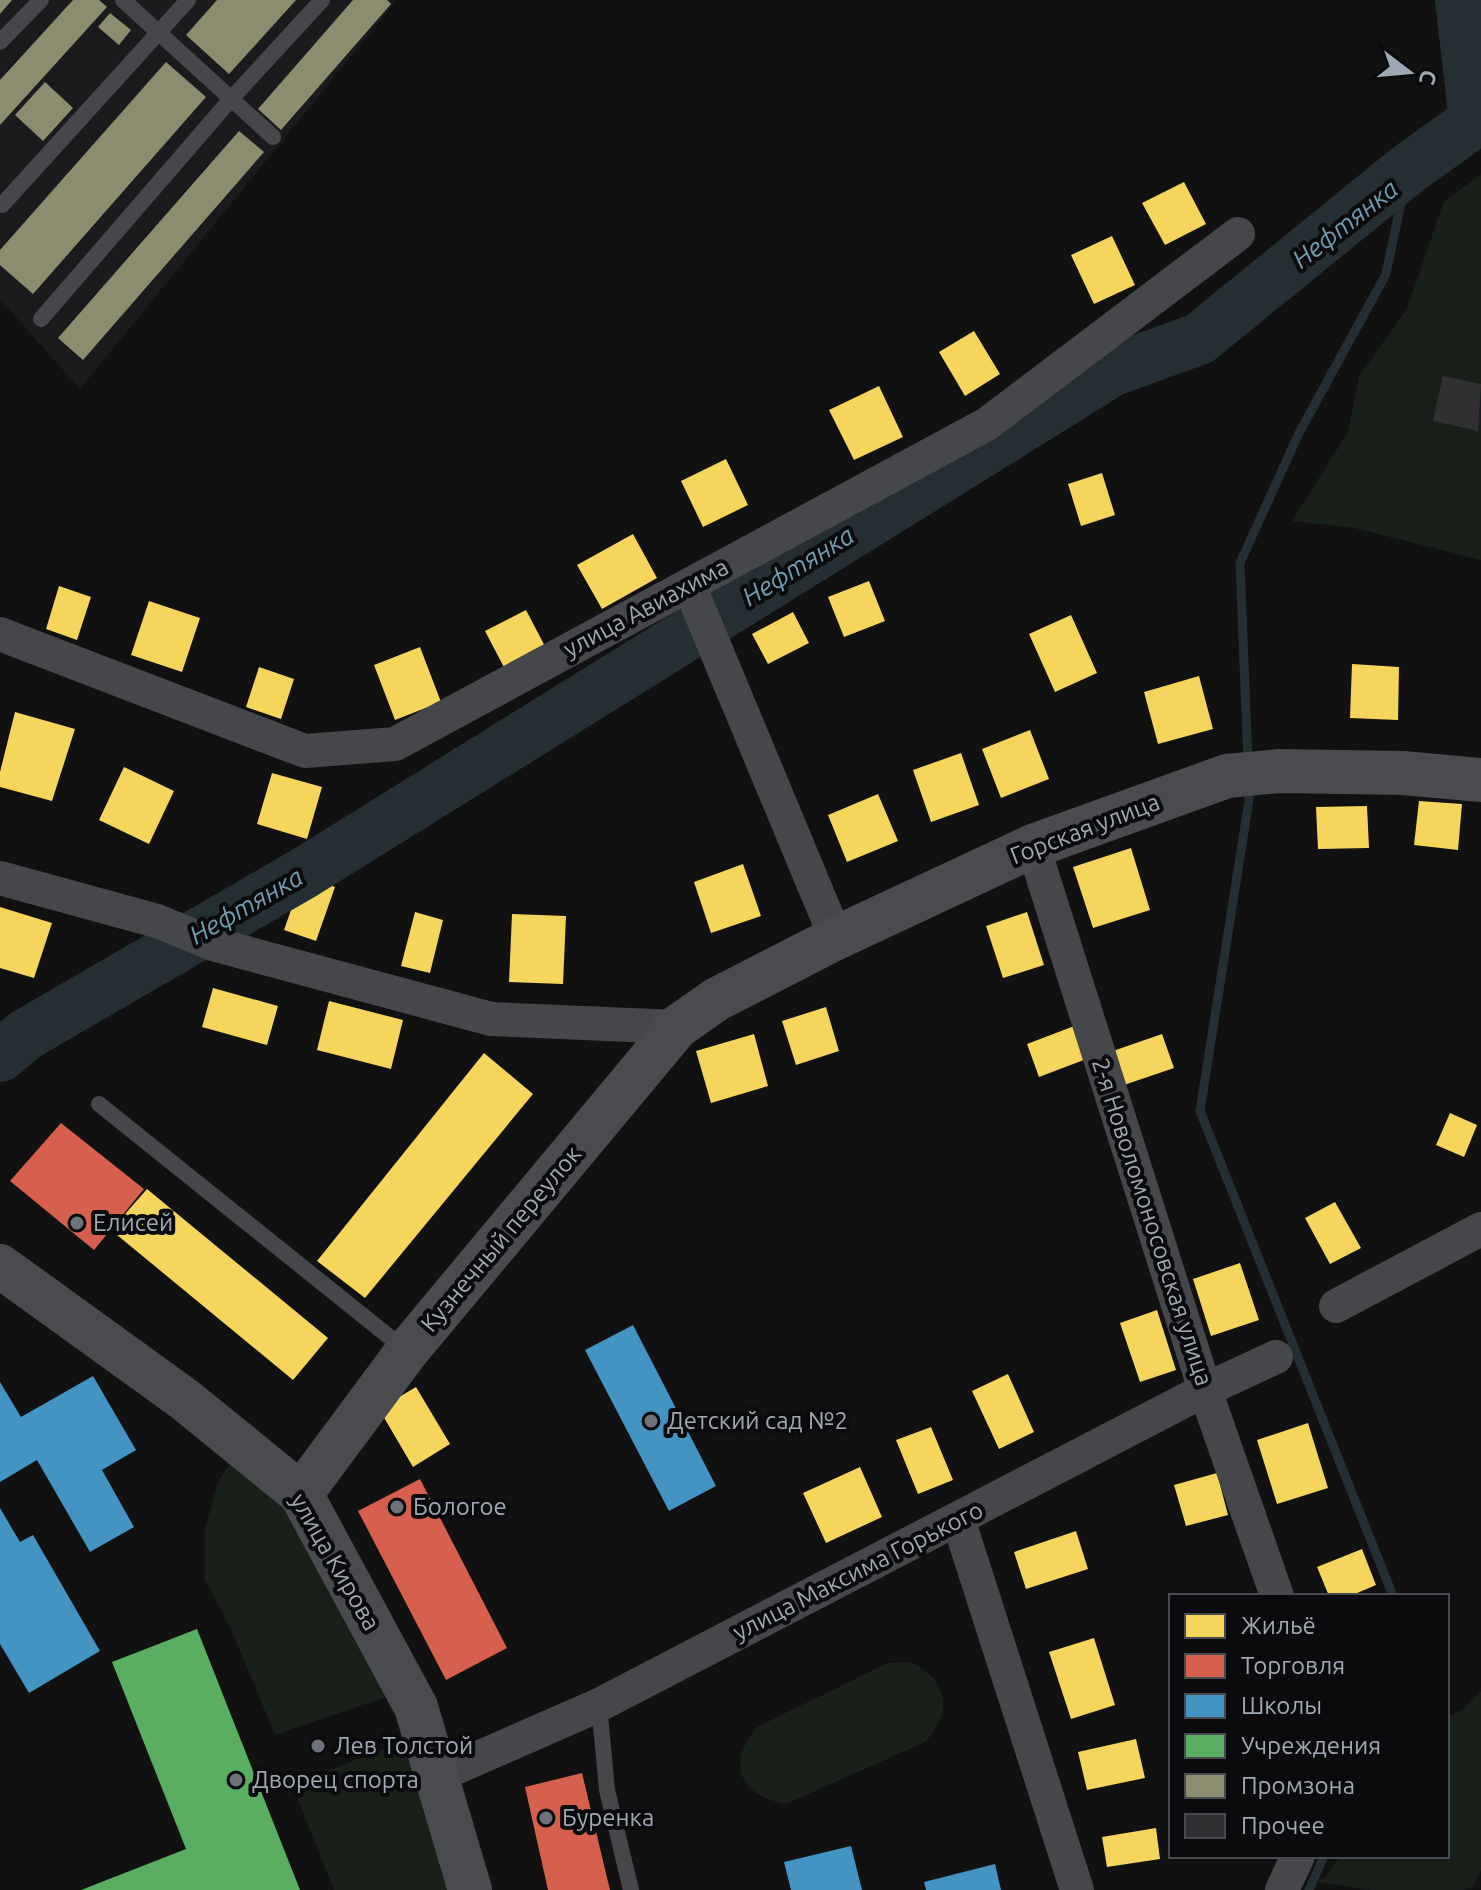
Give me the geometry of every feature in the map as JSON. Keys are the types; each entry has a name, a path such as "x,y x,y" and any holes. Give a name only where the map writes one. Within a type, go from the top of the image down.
{"main road":[{"name":"Горская улица","path":"717,999 836,938 1033,846 1227,776 1280,771 1403,773 1481,780"},
{"name":"Кузнечный переулок","path":"301,1494 407,1351 677,1027 717,999"},
{"name":"улица Кирова","path":"0,1266 184,1399 301,1494 416,1707 470,1890"}],"street":[{"name":"улица Авиахима","path":"0,634 305,751 395,744 987,424 1238,234"},
{"path":"689,585 836,938"},
{"name":"2-я Новоломоносовская улица","path":"1033,846 1205,1390 1276,1594"},
{"path":"0,878 157,921 213,944 491,1019 677,1027"},
{"path":"1336,1306 1481,1229"},
{"name":"улица Максима Горького","path":"437,1776 599,1705 1205,1390 1276,1357"},
{"path":"958,1519 1077,1890"},
{"path":"1282,1890 1297,1858"}],"lane":[{"path":"0,42 41,0"},
{"path":"123,0 273,137"},
{"path":"2,205 188,0"},
{"path":"41,319 231,99 322,0"},
{"path":"99,1104 407,1351"},
{"path":"599,1705 607,1790 631,1890"}],"shaded area":[{"path":"0,0 397,0 80,389 0,299"},
{"path":"1481,175 1481,560 1354,528 1292,521 1348,432 1359,376 1407,309 1444,201"},
{"path":"235,1458 276,1495 409,1689 275,1735 232,1631 205,1580 205,1528 219,1479"},
{"path":"911,1662 933,1678 943,1698 940,1720 925,1742 786,1804 758,1794 749,1786 740,1766 747,1741 757,1727 888,1663"},
{"path":"1481,1691 1481,1870 1474,1886 1463,1890 1372,1890 1317,1882 1325,1878 1339,1858 1449,1858 1449,1715 1461,1711"},
{"path":"427,1733 474,1890 334,1890 292,1784"}],"building: Жильё":[{"path":"1184,182 1206,224 1165,245 1142,203"},
{"path":"1112,236 1135,285 1094,304 1071,255"},
{"path":"974,331 1000,374 965,396 939,352"},
{"path":"879,386 903,437 854,460 829,410"},
{"path":"726,459 748,505 703,527 681,481"},
{"path":"1102,473 1115,515 1081,526 1068,484"},
{"path":"633,534 657,578 602,609 577,565"},
{"path":"869,581 885,621 844,637 828,597"},
{"path":"59,586 91,597 77,640 46,629"},
{"path":"149,601 200,618 182,672 131,655"},
{"path":"526,610 548,652 507,673 485,631"},
{"path":"793,612 809,643 768,664 752,634"},
{"path":"1071,615 1097,673 1055,692 1029,634"},
{"path":"420,647 441,702 395,720 374,665"},
{"path":"1352,664 1399,667 1398,720 1350,718"},
{"path":"259,667 294,679 281,719 246,707"},
{"path":"1199,676 1213,729 1158,744 1144,692"},
{"path":"15,712 75,729 52,801 0,787 0,772"},
{"path":"1030,730 1049,779 1001,798 982,749"},
{"path":"961,753 979,805 931,822 913,770"},
{"path":"124,767 174,791 149,844 99,820"},
{"path":"272,773 322,787 307,839 257,824"},
{"path":"878,794 898,841 847,862 828,815"},
{"path":"1419,801 1462,804 1458,850 1414,845"},
{"path":"1367,806 1369,848 1318,849 1316,807"},
{"path":"1131,848 1150,910 1093,928 1073,867"},
{"path":"743,864 761,916 711,933 694,882"},
{"path":"303,876 335,887 316,941 284,930"},
{"path":"0,907 52,923 34,978 0,968"},
{"path":"415,912 443,920 430,973 401,966"},
{"path":"1027,912 1044,965 1003,978 986,926"},
{"path":"512,914 566,916 563,984 509,982"},
{"path":"213,988 278,1006 267,1045 202,1027"},
{"path":"329,1001 403,1020 391,1069 317,1050"},
{"path":"826,1007 839,1051 796,1065 782,1021"},
{"path":"1077,1025 1089,1058 1039,1077 1027,1044"},
{"path":"754,1034 768,1086 711,1103 696,1051"},
{"path":"1162,1034 1174,1068 1124,1085 1113,1051"},
{"path":"484,1053 533,1094 365,1298 317,1261"},
{"path":"1450,1113 1477,1125 1464,1157 1436,1145"},
{"path":"147,1189 328,1338 293,1380 111,1230"},
{"path":"1335,1202 1361,1248 1330,1264 1305,1218"},
{"path":"1240,1263 1259,1320 1211,1336 1193,1279"},
{"path":"1157,1310 1176,1370 1140,1382 1120,1323"},
{"path":"1008,1374 1034,1432 999,1449 972,1391"},
{"path":"416,1387 450,1444 413,1467 379,1409"},
{"path":"1308,1423 1328,1488 1277,1504 1257,1440"},
{"path":"931,1427 953,1480 918,1494 896,1440"},
{"path":"860,1467 882,1517 826,1543 803,1493"},
{"path":"1217,1473 1228,1515 1186,1526 1174,1485"},
{"path":"1076,1531 1088,1569 1026,1589 1014,1552"},
{"path":"1362,1549 1376,1585 1355,1594 1328,1594 1317,1567"},
{"path":"1094,1638 1115,1705 1071,1719 1049,1652"},
{"path":"1136,1739 1145,1778 1087,1790 1078,1752"},
{"path":"1156,1828 1160,1859 1107,1867 1102,1837"}],"building: Торговля":[{"path":"61,1123 144,1189 94,1250 10,1181"},
{"path":"420,1479 507,1648 446,1680 358,1511"},
{"path":"582,1773 610,1890 548,1890 525,1787"}],"building: Школы":[{"path":"633,1325 716,1486 669,1511 585,1350"},
{"path":"93,1376 136,1450 102,1470 134,1527 90,1552 37,1460 0,1482 0,1382 21,1417"},
{"path":"0,1508 20,1542 33,1535 100,1651 29,1693 0,1644"},
{"path":"851,1846 862,1890 791,1890 784,1862"},
{"path":"995,1864 1001,1890 926,1890 924,1882"}],"building: Учреждения":[{"path":"197,1629 300,1890 81,1890 186,1849 112,1662"}],"building: Промзона":[{"path":"0,0 12,0 0,14"},
{"path":"73,0 99,0 107,7 0,125 0,80"},
{"path":"217,0 296,0 229,74 186,35"},
{"path":"353,0 387,0 391,4 281,130 258,109"},
{"path":"110,13 131,30 119,45 98,27"},
{"path":"166,62 206,97 33,294 0,265 0,250"},
{"path":"45,82 73,108 43,141 15,115"},
{"path":"239,131 264,152 83,360 58,338"}],"building: Прочее":[{"path":"1443,376 1481,384 1478,431 1433,421"}],"waterway":[{"name":"Нефтянка","path":"0,1056 25,1035 304,873 1113,370 1199,339 1408,169 1475,121 1461,0"},
{"path":"1248,762 1240,563 1299,433 1386,274 1408,169"},
{"path":"1249,785 1200,1111 1392,1594"},
{"path":"1309,1890 1323,1858"}],"place":[{"name":"Елисей","path":"77,1223"},
{"name":"Детский сад №2","path":"651,1421"},
{"name":"Бологое","path":"397,1507"},
{"name":"Лев Толстой","path":"318,1746"},
{"name":"Дворец спорта","path":"236,1780"},
{"name":"Буренка","path":"546,1818"}]}
